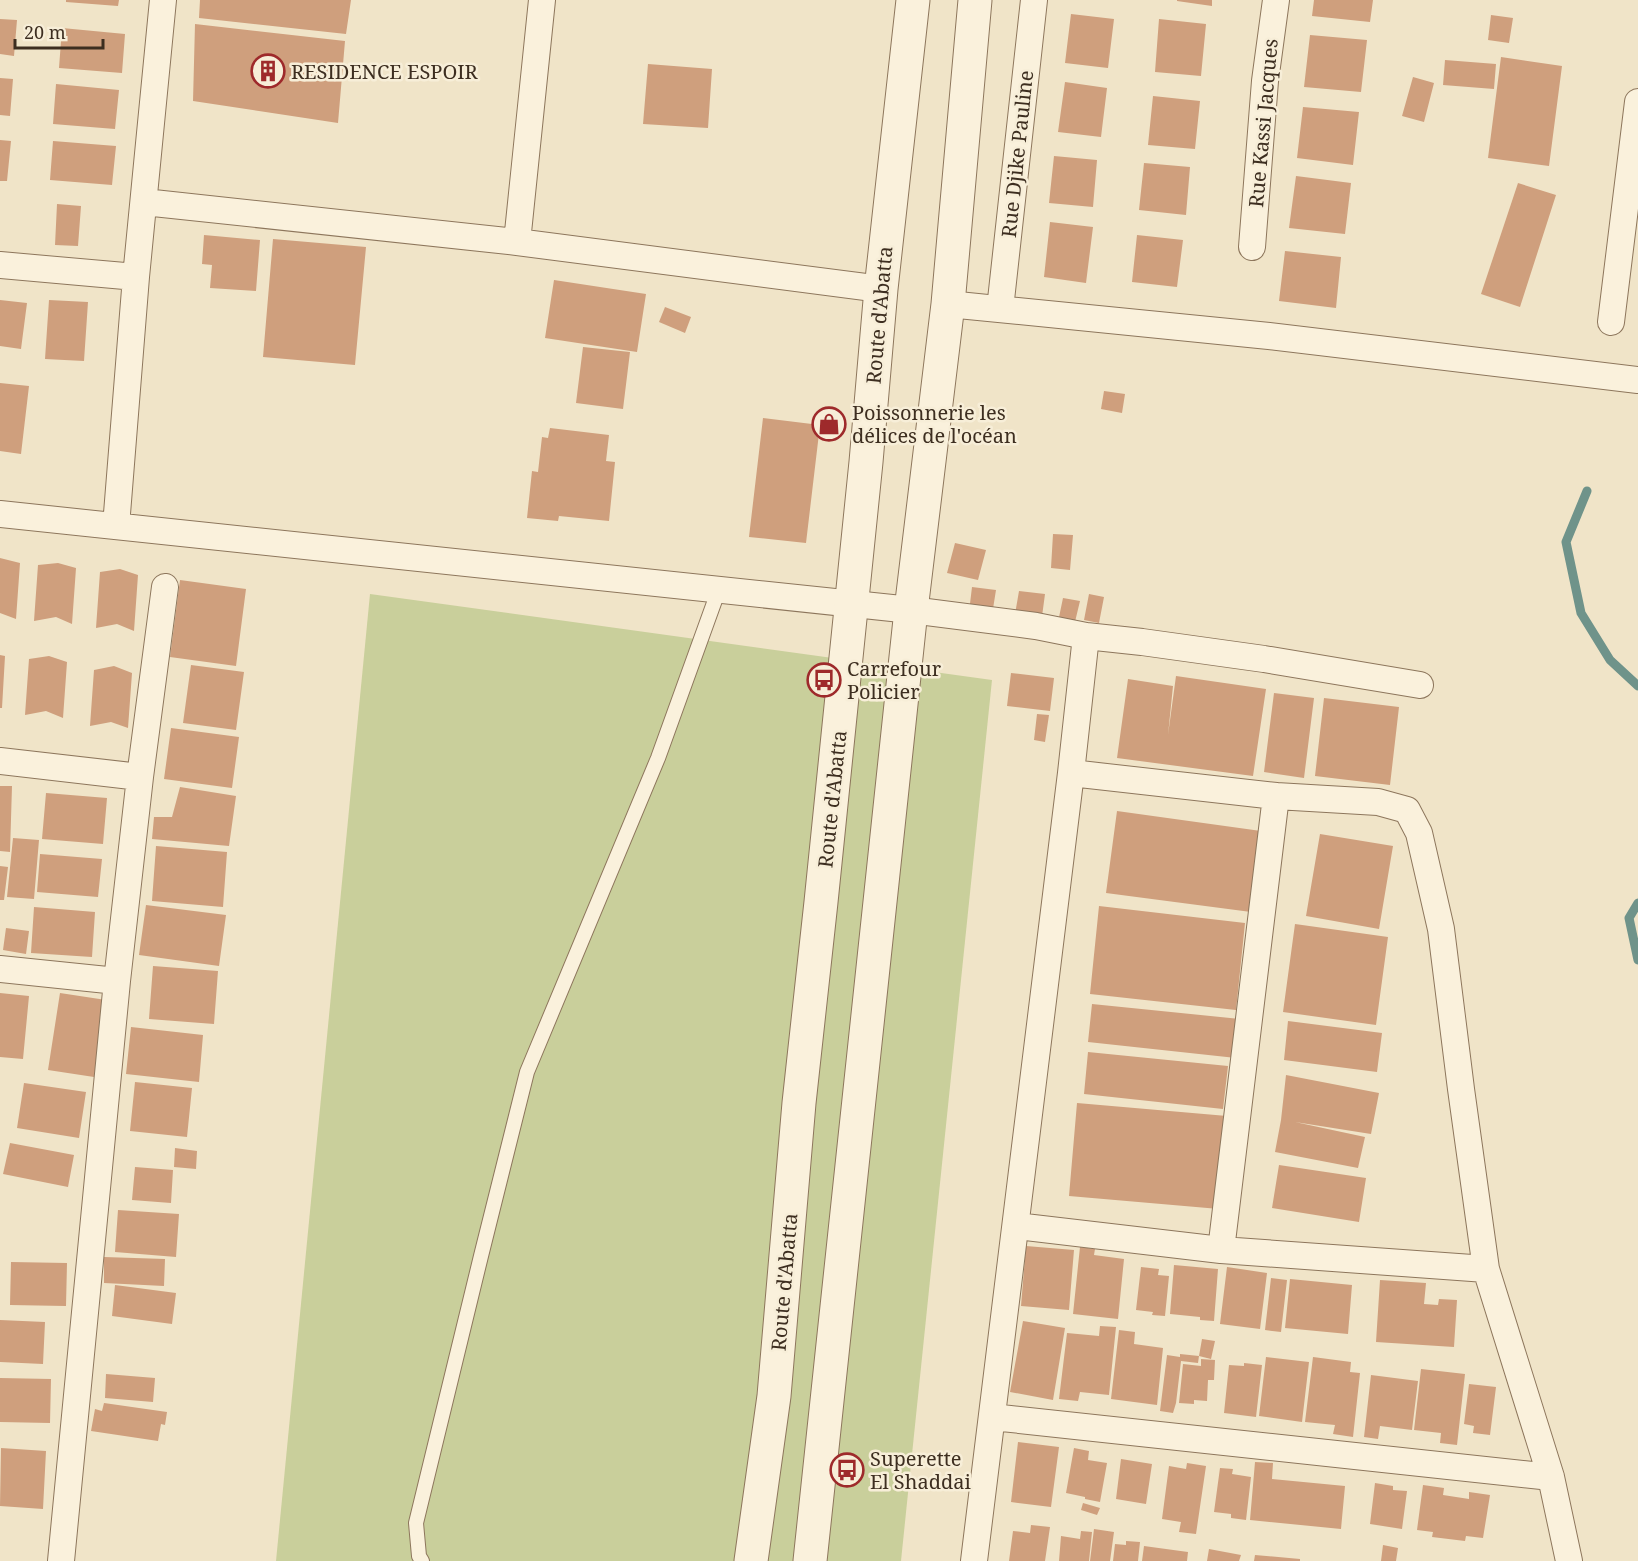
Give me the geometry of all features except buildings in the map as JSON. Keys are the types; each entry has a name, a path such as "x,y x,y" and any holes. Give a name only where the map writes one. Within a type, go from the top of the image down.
{"street":[{"path":"116,526 136,277 164,0"},
{"path":"517,242 542,0"},
{"name":"Route d'Abatta","path":"751,1561 774,1396 799,1103 866,462 881,289 913,0"},
{"path":"810,1561 911,610 948,304 975,0"},
{"name":"Rue Djike Pauline","path":"1000,309 1034,0"},
{"name":"Rue Kassi Jacques","path":"1252,247 1265,81 1276,0"},
{"path":"1611,322 1638,102"},
{"path":"144,202 517,242 881,289"},
{"path":"0,265 136,277"},
{"path":"948,304 1269,336 1638,380"},
{"path":"0,514 911,610 1264,659 1420,685"},
{"path":"61,1561 117,981 140,777 165,587"},
{"path":"974,1561 1086,636"},
{"path":"0,761 140,777"},
{"path":"1071,773 1276,796 1378,802 1407,810 1419,833 1441,929 1486,1269 1551,1477 1569,1561"},
{"path":"1221,1250 1276,796"},
{"path":"0,969 117,981"},
{"path":"1016,1226 1221,1250 1486,1269"},
{"path":"992,1418 1551,1477"}],"lane":[{"path":"422,1561 419,1556 416,1523 527,1072 658,758 719,589"}],"green space":[{"path":"370,594 992,680 901,1561 276,1561"}],"waterway":[{"path":"1587,491 1566,542 1581,613 1610,660 1638,686"},
{"path":"1638,903 1629,918 1638,960"}],"place":[{"name":"RESIDENCE ESPOIR","path":"268,71"},
{"name":"Poissonnerie les délices de l'océan","path":"829,424"},
{"name":"Carrefour Policier","path":"824,680"},
{"name":"Superette El Shaddai","path":"847,1470"}]}
